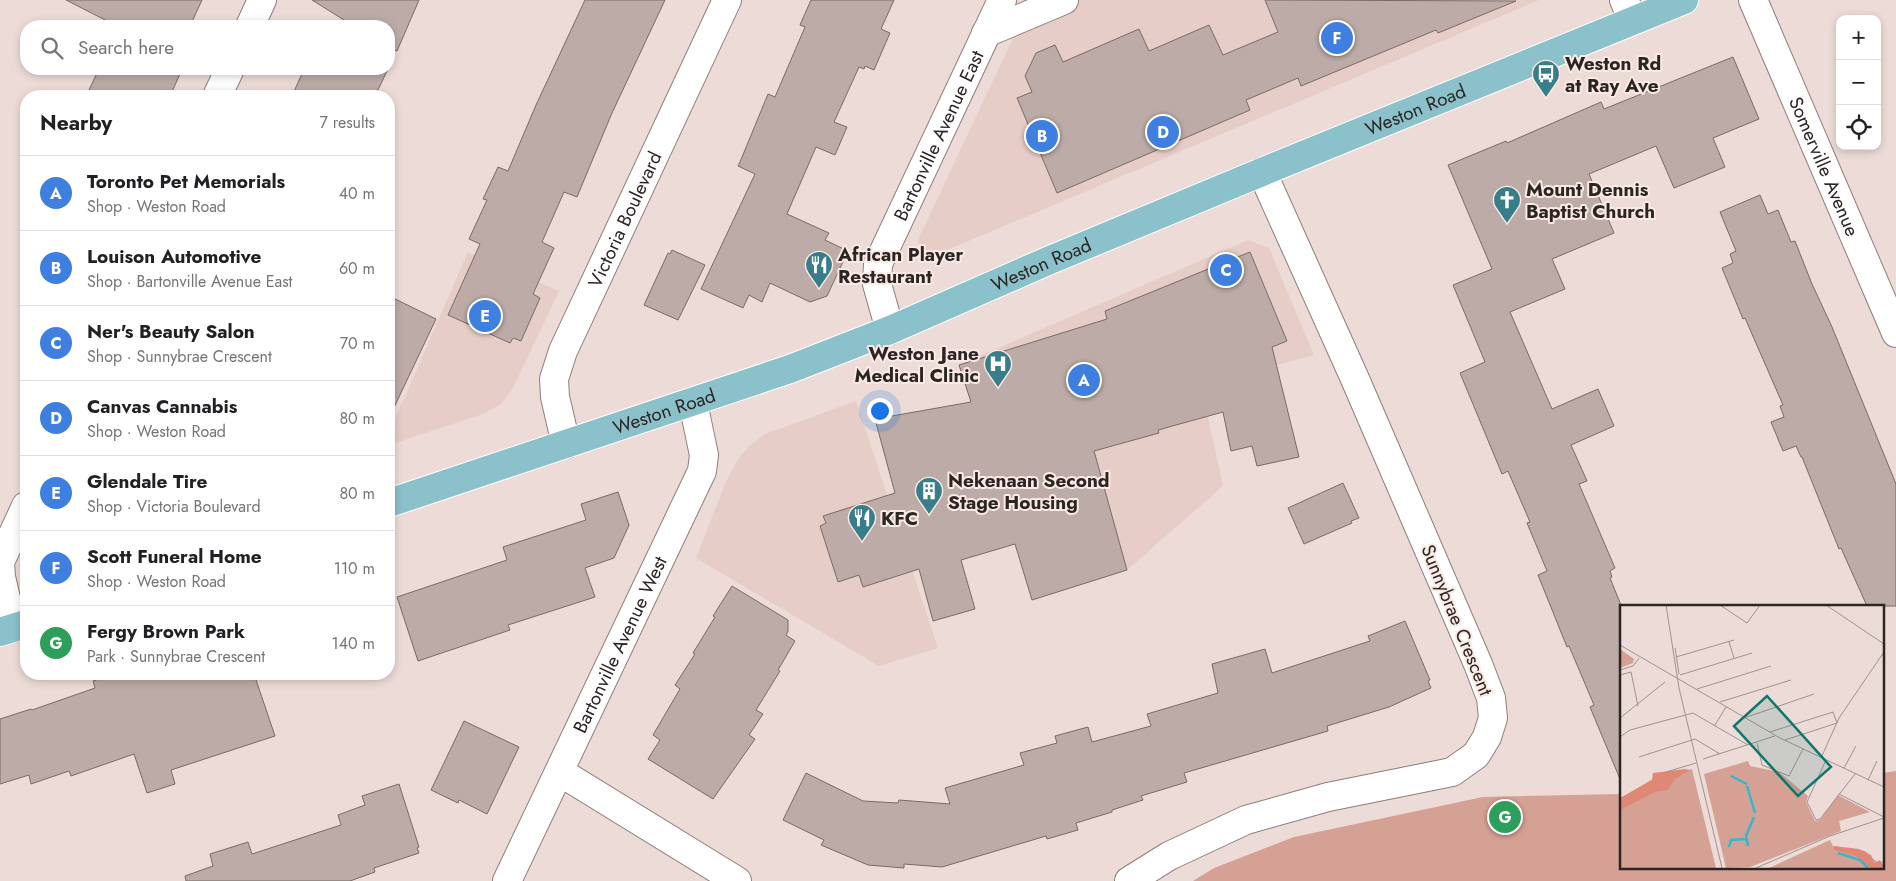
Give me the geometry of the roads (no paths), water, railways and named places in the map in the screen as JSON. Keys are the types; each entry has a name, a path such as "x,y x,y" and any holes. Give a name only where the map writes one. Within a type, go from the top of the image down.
{"main road":[{"name":"Weston Road","path":"395,501 693,403 790,369 890,330 1050,260 1262,172 1628,10 1684,0"}],"street":[{"path":"253,20 262,0"},
{"name":"Victoria Boulevard","path":"566,444 554,388 554,379 563,351 727,0"},
{"name":"Bartonville Avenue East","path":"890,330 877,284 878,264 1002,0"},
{"path":"986,33 1064,0"},
{"name":"Somerville Avenue","path":"1753,0 1896,333"},
{"path":"220,90 227,75"},
{"name":"Sunnybrae Crescent","path":"1129,881 1169,856 1246,820 1328,797 1452,772 1476,755 1488,737 1493,718 1491,698 1478,664 1355,379 1262,172"},
{"name":"Bartonville Avenue West","path":"507,881 702,471 704,455 693,403"},
{"path":"13,628 0,577 0,562 20,519"},
{"path":"560,772 737,881"}],"place":[{"name":"Scott Funeral Home","path":"1337,38"},
{"name":"Weston Rd at Ray Ave","path":"1546,98"},
{"name":"Canvas Cannabis","path":"1163,132"},
{"name":"Louison Automotive","path":"1042,136"},
{"name":"Mount Dennis Baptist Church","path":"1507,224"},
{"name":"Ner's Beauty Salon","path":"1226,270"},
{"name":"African Player Restaurant","path":"819,289"},
{"name":"Glendale Tire","path":"485,316"},
{"name":"Toronto Pet Memorials","path":"1084,380"},
{"name":"Weston Jane Medical Clinic","path":"998,388"},
{"name":"Nekenaan Second Stage Housing","path":"929,515"},
{"name":"KFC","path":"862,542"},
{"name":"Fergy Brown Park","path":"1505,817"}]}
